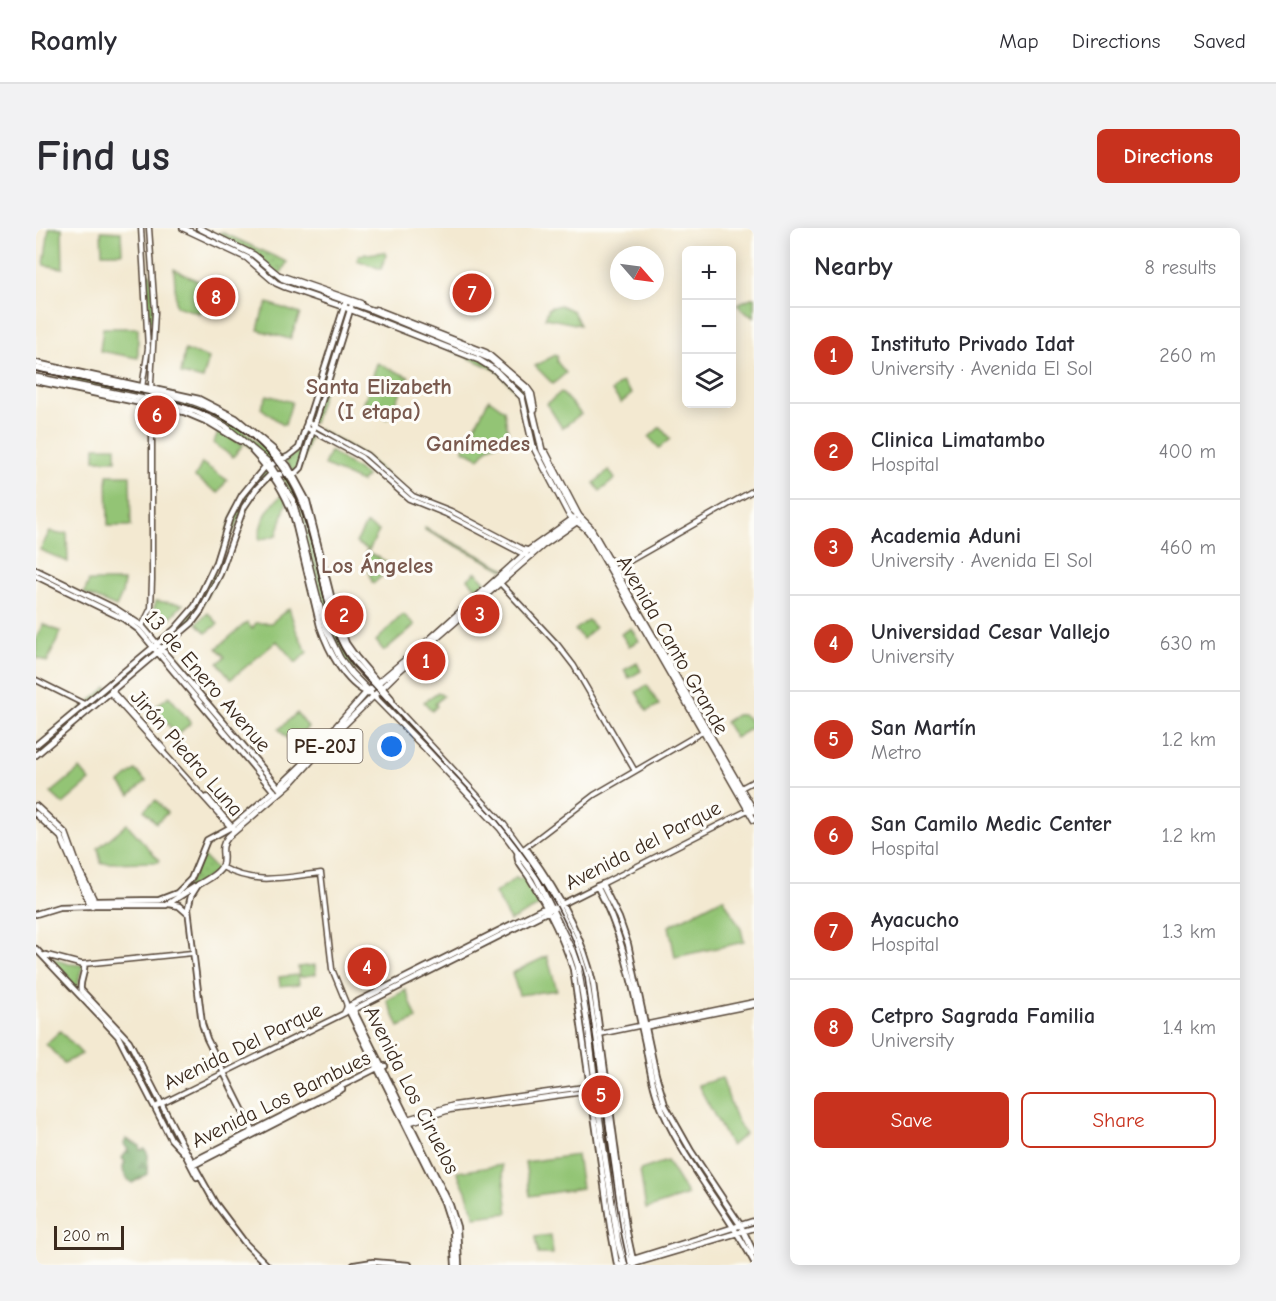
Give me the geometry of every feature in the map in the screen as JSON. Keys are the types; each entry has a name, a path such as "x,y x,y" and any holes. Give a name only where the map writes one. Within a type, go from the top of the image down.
{"main road":[{"path":"183,228 247,258 279,285 345,304"},
{"path":"199,228 254,255 280,276 335,296 345,304"},
{"path":"36,745 181,624 195,606 216,562 233,512 247,489 268,466 297,450 345,304"},
{"name":"Avenida Canto Grande","path":"345,304 485,356 526,389 531,399 541,447 577,518 586,528 613,571 751,810 754,820"},
{"path":"36,755 187,628 201,611 224,565 244,507 257,488 274,473 296,473 301,468 352,307"},
{"path":"36,366 152,389 193,401 219,413 280,460 290,474 306,512 338,635 349,656 508,835 536,877 584,965 605,1086"},
{"path":"36,379 189,409 211,418 244,440 274,473 289,494 296,509 328,636 344,665 369,693 485,808"},
{"name":"PE-20J","path":"378,686 529,554 577,518"},
{"name":"PE-20J","path":"222,867 222,846 232,828 278,791 369,693 500,583 529,554"},
{"name":"13 de Enero Avenue","path":"36,570 116,609 143,627 160,651 278,791"},
{"name":"13 de Enero Avenue","path":"36,576 124,619 156,645"},
{"path":"36,806 55,826 93,903"},
{"path":"36,814 55,826"},
{"path":"36,914 59,907 159,900 173,896 182,890 191,879 207,840 232,828"},
{"path":"520,851 528,851 546,875 553,908 578,966 588,1027 593,1088 626,1264"},
{"path":"93,903 162,906 169,904 222,867"},
{"path":"198,885 190,899 188,915 199,1010 207,1039 254,1132"},
{"path":"599,885 621,938 644,1026 655,1091 668,1122 686,1153 738,1227 754,1262"},
{"name":"Avenida del Parque","path":"348,1008 599,885"},
{"path":"169,904 183,909 188,915"},
{"path":"553,908 581,942 587,960 600,1034 626,1264"},
{"path":"36,949 118,1036 171,1139 192,1164"},
{"path":"43,956 82,963 85,966 80,979 81,990 129,1041 222,1219 242,1244 265,1265"},
{"name":"Avenida Los Ciruelos","path":"348,1008 453,1212 459,1237 457,1265"},
{"name":"Avenida Los Bambues","path":"192,1164 379,1068"},
{"path":"626,1264 754,1221"},
{"path":"626,1264 741,1233 754,1227"},
{"path":"741,1233 754,1253"},
{"path":"354,1265 373,1262 409,1265"}],"street":[{"path":"141,228 148,348 142,387 151,402"},
{"path":"143,627 154,604 151,402 154,312 149,228"},
{"path":"335,296 486,352 524,384 533,398 543,446 577,518"},
{"path":"307,421 367,455 413,496 451,511 529,554"},
{"path":"305,427 314,427"},
{"path":"613,571 754,490"},
{"path":"500,583 557,644 574,666 635,771"},
{"path":"36,680 84,704"},
{"name":"Jirón Piedra Luna","path":"108,685 232,828"},
{"path":"520,851 593,795 705,731"},
{"path":"739,789 754,781"},
{"name":"Avenida del Parque","path":"599,885 751,810"},
{"name":"Avenida Los Ciruelos","path":"222,867 254,879 321,873 333,972 348,1008"},
{"path":"82,963 192,953"},
{"path":"84,970 93,963"},
{"path":"600,1034 754,1003"},
{"name":"Avenida Del Parque","path":"155,1107 348,1008"},
{"path":"407,1121 454,1105 605,1086"}],"green space":[{"path":"49,228 62,228 63,268 44,265"},
{"path":"101,231 121,232 122,253 102,253"},
{"path":"221,232 287,262 281,273 263,260 218,235"},
{"path":"384,252 386,255 381,269 357,260 359,255"},
{"path":"174,269 208,286 199,313 176,306"},
{"path":"147,274 151,274 154,302 153,321 149,321"},
{"path":"754,298 754,318 737,304"},
{"path":"268,303 300,314 290,339 258,330 262,314"},
{"path":"560,305 573,311 580,325 545,318 549,308"},
{"path":"344,309 348,311 314,423 309,421"},
{"path":"386,318 486,357 524,389 529,398 524,399 496,370 385,321"},
{"path":"103,328 138,328 138,358 100,351"},
{"path":"185,350 209,358 203,379 181,374"},
{"path":"555,355 557,362 566,373 553,384 535,366"},
{"path":"377,363 409,377 387,419 363,406"},
{"path":"68,375 141,391 144,398 66,382"},
{"path":"622,382 632,394 621,403 612,391"},
{"path":"561,392 581,414 562,428 547,404"},
{"path":"154,393 188,402 220,416 249,435 275,460 271,463 211,417 154,400"},
{"path":"267,395 292,402 285,425 261,408"},
{"path":"489,399 504,410 509,438 489,447 479,458 463,450"},
{"path":"660,427 670,439 659,448 649,437"},
{"path":"318,429 366,456 394,482 392,483 356,453 318,432"},
{"path":"220,430 243,445 233,457 213,443"},
{"path":"306,431 311,432 301,468 293,472 285,460 296,452"},
{"path":"95,447 116,447 116,460 95,460"},
{"path":"330,451 367,476 361,482 324,465"},
{"path":"202,463 227,480 218,493 195,477"},
{"path":"265,470 268,474 252,494 232,534 229,534 227,532 238,506 247,491"},
{"path":"609,470 615,479 600,491 594,483"},
{"path":"107,475 130,475 131,526 108,526"},
{"path":"280,475 287,475 305,512 319,572 357,669 355,671 349,665 347,667 327,624 291,494"},
{"path":"282,495 287,501 277,535 259,540 266,515"},
{"path":"366,524 379,531 369,550 356,543"},
{"path":"425,528 504,568 504,570 425,530"},
{"path":"50,531 58,534 67,533 68,562 40,550"},
{"path":"366,551 389,563 383,575 374,583 367,566"},
{"path":"476,572 485,582 477,589 468,579"},
{"path":"212,574 215,574 217,578 194,619 165,645 162,641 193,611"},
{"path":"89,581 124,581 122,594 116,607 84,593"},
{"path":"156,601 183,604 168,620 153,612"},
{"path":"289,608 296,630 307,652 296,663 277,641 231,679 218,663 225,657 217,648 247,622 252,629 256,623 271,623"},
{"path":"208,613 218,624 206,633 197,623"},
{"path":"403,614 415,625 384,651 376,641"},
{"path":"588,620 595,628 583,639 575,630"},
{"path":"43,624 61,632 47,662 36,657 36,639"},
{"path":"631,628 639,641 629,646 621,634"},
{"path":"637,663 641,671 629,678 624,670"},
{"path":"647,685 659,705 647,711 636,692"},
{"path":"107,687 111,692 69,727 65,722"},
{"path":"438,692 443,696 432,711 424,702"},
{"path":"169,696 191,723 177,735 154,708"},
{"path":"297,713 308,727 292,745 279,729"},
{"path":"736,715 745,716 753,727 735,738 725,722"},
{"path":"80,769 90,781 63,804 51,793"},
{"path":"135,770 146,781 130,795 120,783"},
{"path":"156,800 167,813 156,823 144,810"},
{"path":"127,824 159,860 158,862 101,863 98,848"},
{"path":"202,855 218,871 165,904 131,903 167,899 176,895 184,889"},
{"path":"524,876 539,906 510,921 495,893 517,877 519,880"},
{"path":"723,898 741,929 744,942 675,957 669,926"},
{"path":"547,956 557,990 519,995 512,973"},
{"path":"48,957 69,964 82,965 78,986 75,988"},
{"path":"315,965 316,974 300,977 298,967"},
{"path":"298,975 299,984 280,986 279,977"},
{"path":"78,987 127,1043 158,1103 155,1104 122,1040 75,989"},
{"path":"406,990 417,1019 399,1027 387,1000"},
{"path":"60,1031 82,1054 64,1063 46,1044"},
{"path":"722,1078 735,1117 745,1134 731,1146 698,1085"},
{"path":"126,1139 140,1146 140,1150 145,1149 148,1155 147,1174 132,1183 123,1171 125,1162 122,1158 128,1150 124,1144"},
{"path":"577,1155 582,1188 530,1196 525,1162"},
{"path":"667,1161 688,1195 646,1209 640,1170"},
{"path":"502,1165 508,1213 475,1217 457,1172"},
{"path":"551,1235 553,1254 538,1254 535,1237"}],"railway":[{"path":"36,371 153,396 202,410 244,432 263,448 279,468 300,507 331,625 344,652 353,665 498,821 538,875 571,935 585,978 621,1232 628,1265"}],"place":[{"name":"Ayacucho","path":"472,293"},
{"name":"Cetpro Sagrada Familia","path":"216,297"},
{"name":"San Camilo Medic Center","path":"157,415"},
{"name":"Academia Aduni","path":"480,614"},
{"name":"Clinica Limatambo","path":"344,615"},
{"name":"Instituto Privado Idat","path":"426,661"},
{"name":"Universidad Cesar Vallejo","path":"367,967"},
{"name":"San Martín","path":"601,1095"}],"district":[{"name":"Santa Elizabeth (I etapa)","path":"379,400"},
{"name":"Ganímedes","path":"478,444"},
{"name":"Los Ángeles","path":"377,566"}]}
